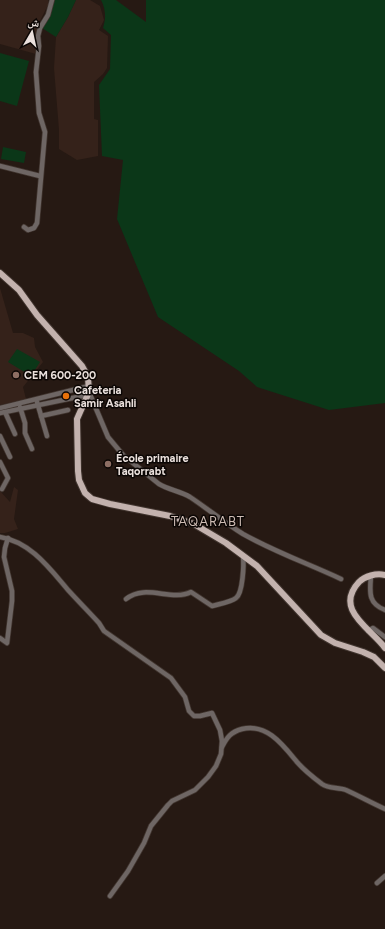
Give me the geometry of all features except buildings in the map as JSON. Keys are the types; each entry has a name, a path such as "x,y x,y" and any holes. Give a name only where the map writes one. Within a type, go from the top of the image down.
{"main road":[{"path":"0,273 19,290 37,315 82,366 88,377 88,391 76,419 79,480 85,493 92,499 170,516 194,524 226,543 257,566 321,635 335,643 374,657 385,668"},
{"path":"385,575 371,575 359,582 351,594 351,605 354,617 368,631 380,640 385,648"}],"street":[{"path":"24,227 28,230 34,228 37,223 45,132 38,113 36,72 39,46 38,36 40,28 48,15 52,0"},
{"path":"0,166 40,176"},
{"path":"0,408 36,399 88,391"},
{"path":"15,434 2,412 38,405 88,391"},
{"path":"88,391 108,437 123,455 159,484 190,497 223,521 256,541 288,557 342,579"},
{"path":"36,399 47,436"},
{"path":"18,403 32,449"},
{"path":"41,416 68,410"},
{"path":"0,436 10,457"},
{"path":"0,462 8,478 2,489"},
{"path":"0,537 8,538 24,546 47,566 99,623 104,631 171,678 185,697 189,711 194,716 212,713 220,730 222,748"},
{"path":"0,638 6,643 12,601 12,591 4,557 4,548 8,538"},
{"path":"126,599 133,594 147,592 185,596 191,592 212,606 234,600 238,596 243,578 244,565 242,556"},
{"path":"371,575 371,598 374,604 385,610"},
{"path":"368,631 373,628 385,637"},
{"path":"110,896 128,872 144,844 151,826 172,801 195,790 208,777 218,760 227,738 234,732 249,728 258,729 271,734 304,768 325,786 346,790 385,809"},
{"path":"377,883 385,876"}],"shaded area":[{"path":"0,0 48,0 48,5 40,21 33,43 38,44 36,54 0,44"},
{"path":"76,0 90,0 100,6 104,20 99,30 108,36 107,68 94,82 94,119 98,120 98,156 77,160 59,149 54,68 56,37"},
{"name":"CEM 600-200","path":"0,288 13,333 23,333 34,338 35,347 43,362 23,387 26,399 0,405"},
{"path":"14,487 18,490 14,519 18,529 0,533 0,491 10,502"}],"green space":[{"path":"54,0 76,0 56,37 42,28"},
{"path":"101,0 116,0 146,22 146,0 385,0 385,403 329,410 257,387 239,371 158,317 117,219 123,160 102,156 99,85 110,69 111,35 103,28 105,14"},
{"path":"0,53 29,61 17,106 0,101"},
{"path":"3,147 26,152 24,163 1,159"},
{"path":"17,349 40,362 31,376 8,362"}],"place":[{"name":"CEM 600-200","path":"16,375"},
{"name":"Cafeteria Samir Asahli","path":"66,396"},
{"name":"École primaire Taqorrabt","path":"108,464"}],"district":[{"name":"TAQARABT","path":"208,521"}]}
